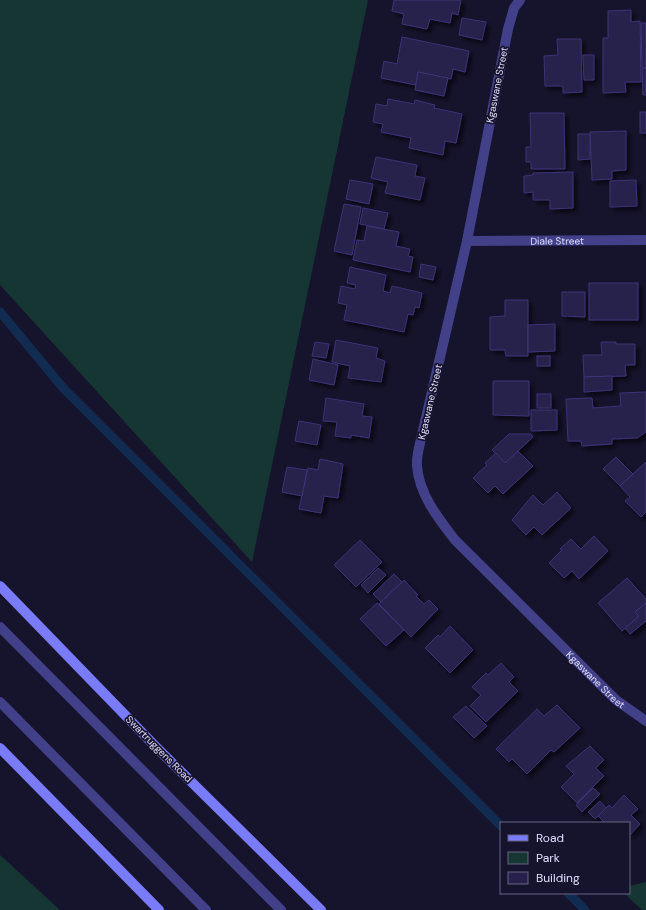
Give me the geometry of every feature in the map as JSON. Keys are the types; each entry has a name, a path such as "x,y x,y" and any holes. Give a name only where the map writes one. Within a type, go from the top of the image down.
{"main road":[{"name":"Swartruggens Road","path":"0,586 155,746 321,910"},
{"path":"0,748 159,910"}],"street":[{"name":"Kgaswane Street","path":"520,0 514,8 508,29 467,241 422,435 417,465 424,495 439,520 456,540 616,700 646,721"},
{"name":"Diale Street","path":"467,241 646,240"},
{"path":"0,627 281,910"},
{"path":"0,702 206,910"}],"green space":[{"path":"0,0 368,0 252,562 0,285"},
{"path":"0,855 60,910 0,910"},
{"path":"646,882 646,910 642,910 625,894 630,894 630,886"}],"building":[{"path":"394,0 461,0 458,15 452,13 450,23 430,19 427,29 402,24 404,14 392,11"},
{"path":"631,10 631,22 640,21 641,82 625,82 626,92 603,93 603,38 608,38 608,11"},
{"path":"462,18 486,22 482,40 459,35"},
{"path":"641,23 646,23 646,68 642,68"},
{"path":"402,37 469,51 465,72 453,69 451,79 418,72 416,85 381,78 384,61 397,64"},
{"path":"557,39 581,39 582,92 563,93 563,86 545,86 544,56 558,55"},
{"path":"583,55 594,55 594,80 584,80"},
{"path":"642,68 646,68 646,95 643,95"},
{"path":"418,72 448,78 444,96 415,90"},
{"path":"388,99 414,104 415,100 435,105 434,108 462,114 456,143 445,141 443,155 409,148 411,138 381,132 383,124 373,122 376,104 387,106"},
{"path":"640,112 646,112 646,133 640,133"},
{"path":"530,113 564,113 565,169 531,169 531,162 526,162 526,147 531,147"},
{"path":"626,131 626,170 612,171 612,179 592,180 590,132"},
{"path":"578,134 590,134 590,159 578,160"},
{"path":"376,157 417,165 415,176 425,178 420,200 385,193 388,182 371,178"},
{"path":"573,172 573,208 550,209 550,200 533,200 533,192 524,193 524,176 533,175 533,173"},
{"path":"350,180 373,184 369,204 346,199"},
{"path":"636,180 637,206 610,207 610,181"},
{"path":"344,204 361,207 352,255 334,251"},
{"path":"363,208 388,213 384,229 360,224"},
{"path":"367,226 399,232 396,246 410,249 408,256 413,257 410,272 353,260 357,240 364,241"},
{"path":"421,264 436,267 433,280 419,277"},
{"path":"350,267 386,275 383,291 390,293 392,286 422,293 419,308 415,307 413,315 408,314 404,332 344,320 347,305 338,303 341,286 355,289 356,285 347,283"},
{"path":"589,283 638,283 638,320 589,320"},
{"path":"562,292 585,292 585,317 562,316"},
{"path":"505,300 528,300 528,356 506,356 505,350 490,350 490,317 505,316"},
{"path":"555,324 555,351 528,352 528,325"},
{"path":"336,340 378,348 376,358 385,361 381,382 348,378 350,366 332,362"},
{"path":"315,342 329,344 326,358 312,356"},
{"path":"601,342 635,344 635,365 625,365 626,376 584,377 583,355 602,355"},
{"path":"537,356 550,356 550,366 537,366"},
{"path":"313,359 338,365 334,385 309,380"},
{"path":"612,376 612,390 584,392 584,377"},
{"path":"493,381 529,381 529,416 493,415"},
{"path":"646,392 646,432 637,438 612,439 612,444 582,446 581,441 568,441 566,399 592,398 593,408 621,406 620,393"},
{"path":"537,394 551,394 551,408 537,408"},
{"path":"326,398 364,404 362,416 372,417 369,438 351,435 351,438 335,436 337,422 323,421"},
{"path":"531,410 557,410 557,430 531,431"},
{"path":"299,421 321,425 317,445 295,441"},
{"path":"509,434 531,434 533,437 505,463 492,450"},
{"path":"518,451 533,466 503,494 495,486 488,493 473,478 487,465 485,463 496,453 505,463"},
{"path":"616,457 633,474 620,486 603,469"},
{"path":"320,459 343,464 338,498 324,496 321,513 299,509 308,468 318,470"},
{"path":"646,462 646,512 641,517 625,501 630,497 620,486"},
{"path":"287,467 307,470 302,496 282,492"},
{"path":"557,492 571,508 542,535 534,527 526,535 512,520 533,495 543,505"},
{"path":"594,536 608,551 579,579 572,571 564,578 549,563 562,550 560,549 571,539 581,549"},
{"path":"360,540 382,562 356,587 334,565"},
{"path":"378,568 386,575 368,593 361,585"},
{"path":"394,574 402,582 381,602 373,594"},
{"path":"627,578 646,599 646,603 635,612 639,616 622,631 598,603"},
{"path":"404,580 424,604 429,600 438,609 411,637 379,604"},
{"path":"377,603 404,630 386,646 360,619"},
{"path":"646,603 646,621 630,634 625,628 639,616 635,612"},
{"path":"450,626 473,650 450,673 425,648 438,635 440,637"},
{"path":"501,663 514,677 509,682 518,691 486,722 470,706 481,695 472,687 486,673 488,675"},
{"path":"557,705 580,728 554,752 551,750 527,774 512,759 509,762 496,749 537,709 544,716"},
{"path":"466,706 487,726 474,738 453,717"},
{"path":"590,746 604,760 596,768 604,776 577,803 561,787 574,774 566,766"},
{"path":"593,788 600,794 582,812 576,805"},
{"path":"624,795 638,809 631,815 640,824 630,835 630,822 604,822 598,816 609,805 612,808"},
{"path":"600,801 606,808 595,819 588,812"}],"waterway":[{"path":"0,312 64,389 500,825"},
{"path":"569,894 585,910"}]}
